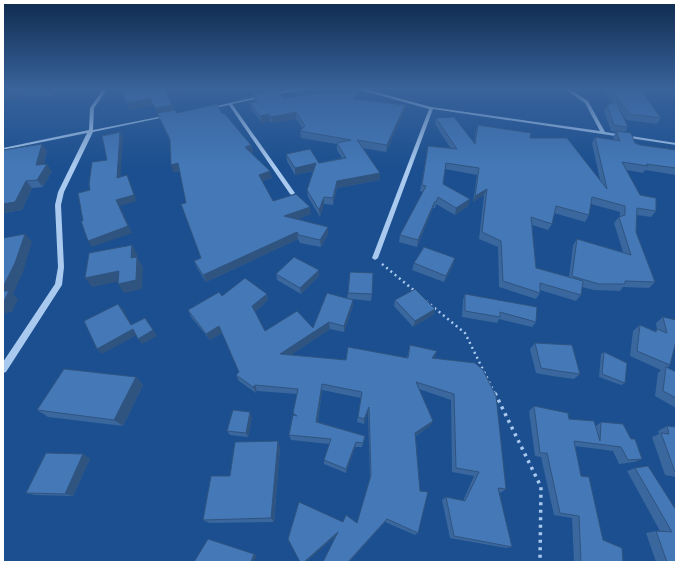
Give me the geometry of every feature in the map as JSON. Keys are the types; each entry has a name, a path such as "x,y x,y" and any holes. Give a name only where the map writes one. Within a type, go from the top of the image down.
{"street":[{"path":"3,369 58,285 61,267 58,206 61,192 91,131 92,114"},
{"path":"3,150 174,114"},
{"path":"237,114 292,193"},
{"path":"375,258 429,114"},
{"path":"475,114 676,144"},
{"path":"592,114 602,133"}],"path":[{"path":"375,258 465,333 541,488 540,562"}],"building":[{"path":"158,114 225,114 251,145 245,147 270,171 259,175 273,201 296,194 310,207 284,216 328,227 320,240 299,235 297,232 203,275 194,261 201,258 181,204 186,203 178,163 171,165 170,139"},
{"path":"269,114 284,114 271,117"},
{"path":"298,114 401,114 387,145 357,140 380,173 337,181 333,198 324,197 319,210 307,190 316,163 295,168 286,154 310,149 319,163 346,158 337,143 351,140 300,131 305,126"},
{"path":"610,114 622,114 628,127 614,125"},
{"path":"633,114 658,114 661,118"},
{"path":"454,117 475,144 478,125 531,133 530,138 567,138 607,189 595,137 620,141 616,131 631,133 635,143 640,145 676,150 676,168 622,162 640,195 656,198 656,211 637,208 636,232 655,282 625,281 625,284 599,284 572,276 577,239 631,255 619,217 625,215 625,206 592,197 589,215 556,206 552,224 531,217 536,268 583,281 581,295 540,283 540,293 503,281 501,241 482,232 487,189 475,196 479,168 446,163 443,184 470,199 456,208 438,197 418,240 400,235 426,186 422,185 428,146 457,149 436,118"},
{"path":"120,132 117,178 127,175 134,195 116,200 128,226 88,241 81,221 83,221 78,193 90,190 89,184 92,162 107,160 102,136"},
{"path":"42,144 36,165 47,164 37,180 26,181 15,202 3,204 3,150"},
{"path":"25,234 15,263 3,287 3,238"},
{"path":"132,245 131,258 137,257 136,280 118,284 119,271 85,278 89,253"},
{"path":"424,247 455,258 446,276 414,263"},
{"path":"294,257 319,270 300,288 276,274"},
{"path":"350,272 373,273 372,294 348,293"},
{"path":"245,278 267,294 252,306 265,331 297,311 313,328 327,293 353,300 344,326 329,322 280,354 346,360 348,347 408,358 410,345 437,351 432,358 475,363 483,370 496,396 506,489 498,488 512,547 454,536 446,497 465,501 479,472 456,468 454,394 416,382 433,421 415,433 420,491 428,492 418,533 387,519 348,562 323,562 338,532 304,562 300,562 288,539 299,502 343,522 346,515 357,523 371,475 369,407 364,419 358,417 362,392 322,384 316,422 365,436 363,443 356,442 346,469 324,460 331,439 289,435 293,415 297,416 293,413 298,389 255,385 253,387 236,375 239,372 219,326 206,334 188,310 219,292 222,296"},
{"path":"415,289 435,309 415,321 395,300"},
{"path":"3,291 9,291 3,303"},
{"path":"465,294 537,307 536,322 500,312 500,317 465,311"},
{"path":"118,304 131,325 145,318 153,330 138,339 133,329 97,349 84,321"},
{"path":"663,317 676,320 676,341 670,365 637,351 640,325 656,332 657,329 667,333"},
{"path":"535,343 572,345 580,374 541,368"},
{"path":"604,352 627,363 625,383 602,374"},
{"path":"666,367 676,372 676,398 663,391"},
{"path":"64,369 136,377 114,420 37,410"},
{"path":"534,406 568,413 569,419 594,421 600,441 601,422 623,424 631,439 635,439 642,459 628,460 621,447 574,441 581,476 589,477 603,540 622,548 623,562 581,562 579,516 560,513 547,453 540,453"},
{"path":"233,410 250,412 246,433 227,431"},
{"path":"667,426 676,427 676,472 661,433 669,434"},
{"path":"278,441 271,518 203,520 211,476 230,476 235,442"},
{"path":"46,453 83,454 65,494 26,493"},
{"path":"648,466 676,510 676,562 667,562 656,531 672,532 635,468"},
{"path":"208,539 254,554 251,562 194,562"}]}
